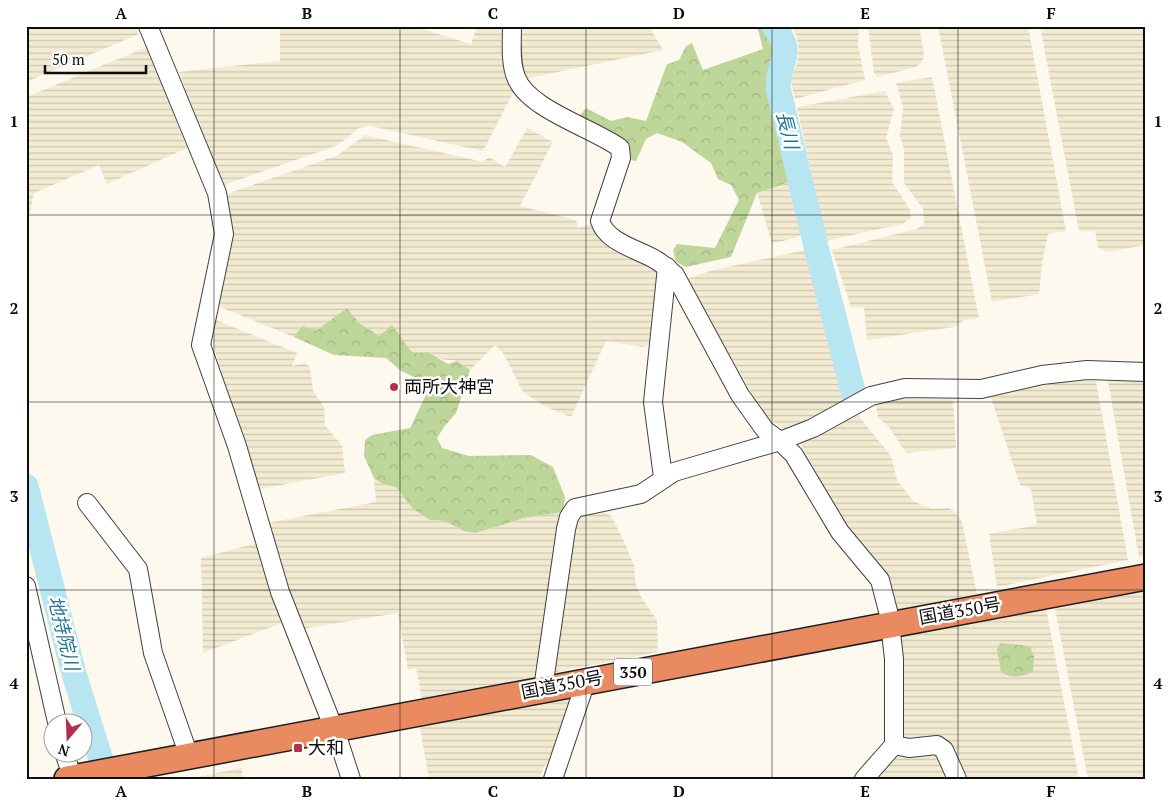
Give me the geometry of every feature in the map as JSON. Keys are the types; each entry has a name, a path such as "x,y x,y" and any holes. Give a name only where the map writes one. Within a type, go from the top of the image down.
{"highway":[{"name":"国道350号","path":"74,778 543,688 1146,577"}],"street":[{"path":"148,26 217,193 222,215 224,234 222,254 207,308 201,345 237,446 280,592 351,779"},
{"path":"512,26 515,75 522,89 537,101 620,148 621,158 600,221 603,230 610,236 657,260 675,275 740,394 764,430 780,441 798,462 840,532 880,580 891,624 894,659 894,745 864,779"},
{"path":"663,477 653,402 667,268"},
{"path":"543,688 569,517 575,508 640,494 663,477 674,472 780,441 813,428 871,396 905,388 981,390 1042,375 1087,370 1146,372"},
{"path":"87,503 138,569 153,653 188,756"},
{"path":"27,590 55,712"},
{"path":"553,779 586,681"},
{"path":"894,745 909,748 937,745 944,750 957,779"},
{"path":"68,762 74,778"}],"shaded area":[{"path":"26,26 136,26 139,34 26,82"},
{"path":"280,26 412,26 471,44 477,26 507,26 515,89 483,151 370,126 359,128 338,145 221,186 179,72 280,61"},
{"path":"519,26 649,26 663,50 524,79"},
{"path":"790,26 859,26 858,46 865,80 795,99 790,78 797,65 799,49 796,34"},
{"path":"868,26 919,26 924,55 922,62 916,67 877,77 874,73"},
{"path":"938,26 1028,26 1066,231 1048,234 1042,263 1039,294 992,302"},
{"path":"1040,26 1146,26 1146,245 1107,252 1098,247 1095,231 1079,231"},
{"path":"147,47 187,148 107,184 99,165 34,193 26,231 26,97"},
{"path":"932,77 979,318 965,320 954,327 867,340 864,307 851,307 832,250 917,229 924,224 923,209 904,183 904,149 900,136 903,108 896,83"},
{"path":"885,91 894,109 886,138 893,155 892,182 911,211 910,219 902,224 826,241 797,107"},
{"path":"527,128 553,142 520,206 576,220 578,228 592,224 599,239 650,264 657,269 659,278 653,343 643,347 606,341 571,417 546,407 523,392 503,353 495,345 470,370 457,361 441,359 428,352 414,353 392,326 379,336 358,322 347,309 317,330 302,326 294,337 215,305 231,246 230,224 225,198 227,194 338,155 365,135 483,162 489,157 505,167"},
{"path":"793,181 808,234 772,244 757,193"},
{"path":"810,249 849,400 786,430 770,420 761,410 687,279 713,270"},
{"path":"216,320 297,353 292,366 306,363 310,368 313,391 324,407 325,426 342,445 345,473 255,490 241,440 242,433 235,422 213,341"},
{"path":"1067,381 1096,381 1128,560 997,587 989,534 1037,525 1031,489 1020,485 990,395"},
{"path":"1108,381 1146,381 1146,556 1139,557"},
{"path":"901,399 953,399 956,448 906,453 889,427 878,418 876,405"},
{"path":"858,415 891,456 897,480 913,501 932,509 949,508 955,512 962,522 977,594 896,610 889,578 848,530 801,444 802,439"},
{"path":"374,478 383,484 396,487 413,509 430,520 445,521 464,531 477,533 524,518 563,512 539,676 422,698 416,668 408,670 398,613 302,629 281,575 267,523 376,502"},
{"path":"584,510 601,510 611,516 622,537 634,565 635,581 640,595 657,620 658,652 552,673 577,519"},
{"path":"257,543 268,585 282,623 203,653 201,558"},
{"path":"1146,591 1146,779 1088,779 1055,609"},
{"path":"1046,609 1079,779 964,779 945,737 909,741 903,740 898,735 900,634"},
{"path":"572,695 574,701 552,757 544,767 539,779 429,779 419,722"},
{"path":"926,752 938,755 952,779 875,779 898,755"},
{"path":"242,768 243,779 186,779"}],"green space":[{"path":"757,26 770,26 780,42 782,53 775,72 772,91 793,181 757,193 731,257 686,267 676,262 673,250 677,244 715,248 739,200 731,185 718,179 711,163 682,142 657,133 646,139 636,161 626,159 577,119 586,108 611,121 627,117 646,121 667,64 679,60 686,46 692,43 703,70 763,49"},
{"path":"347,308 358,322 379,336 392,325 414,353 428,352 448,364 457,361 470,370 456,413 437,438 442,448 469,456 531,455 553,467 565,497 563,512 524,518 476,533 464,531 445,521 430,520 413,509 396,487 383,484 374,478 364,456 365,440 372,435 410,428 427,393 425,382 401,371 386,358 334,355 294,337 302,326 317,330"},
{"path":"1000,643 1030,646 1034,657 1033,672 1025,675 1009,676 1001,672 997,650"}],"waterway":[{"name":"長川","path":"774,26 781,37 785,51 778,88 814,238"},
{"name":"長川","path":"815,243 854,395"},
{"name":"地持院川","path":"26,486 74,674 107,779"}],"place":[{"name":"両所大神宮","path":"394,387"},
{"name":"大和","path":"298,748"}]}
